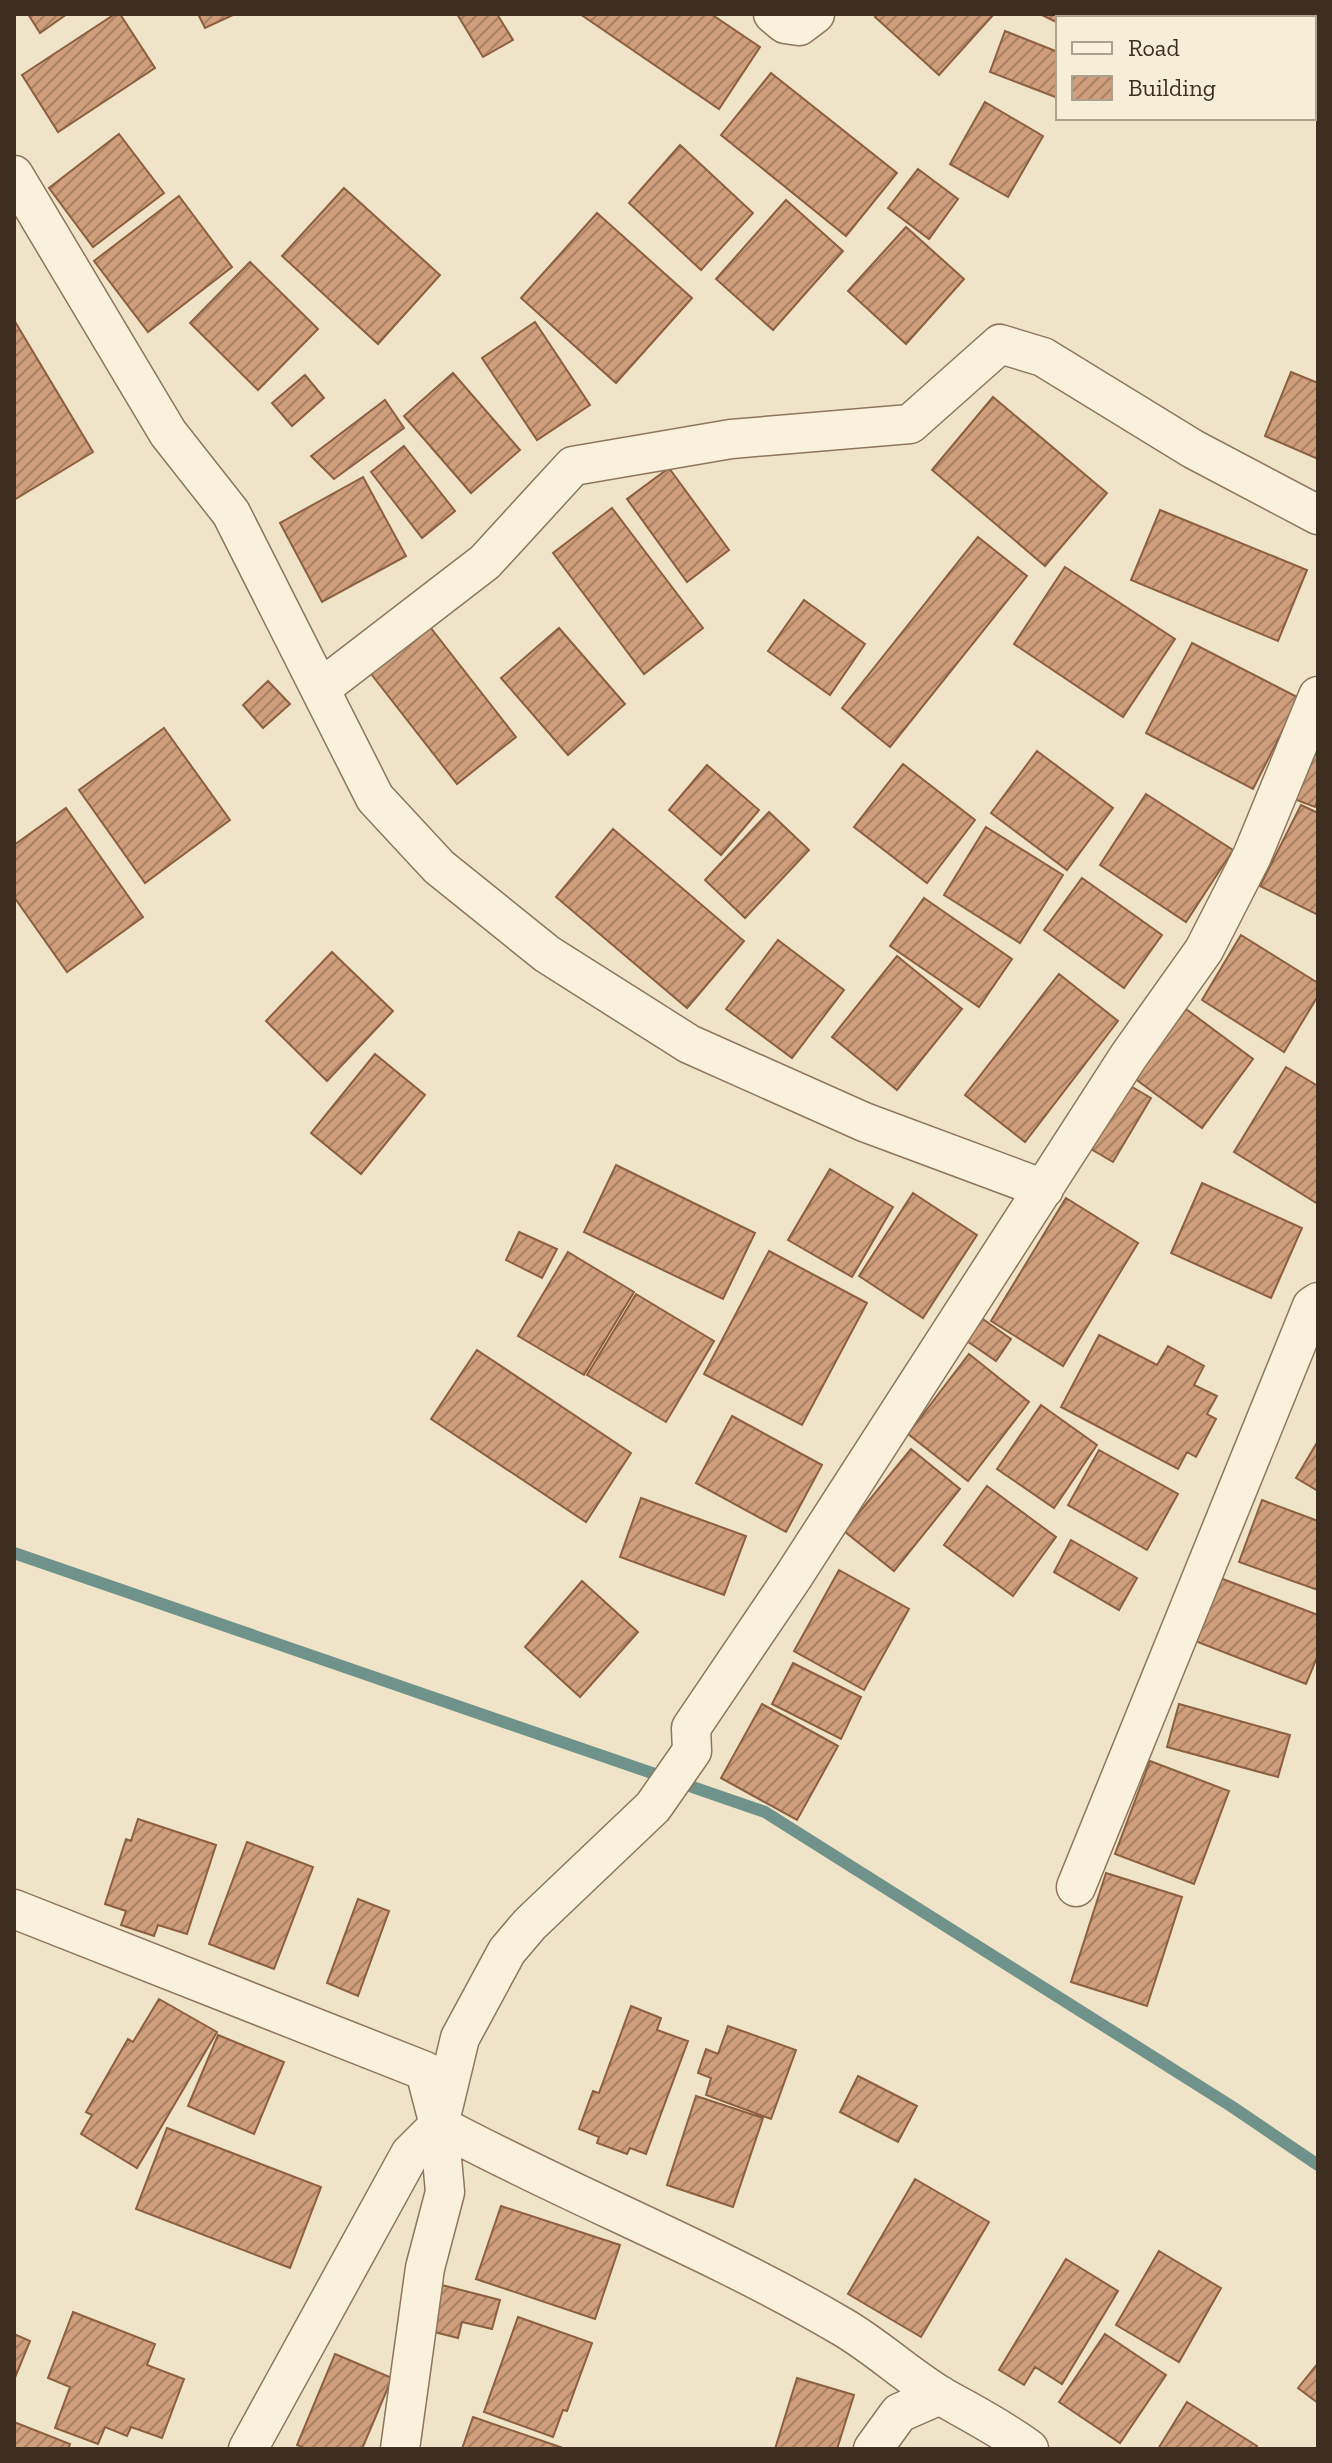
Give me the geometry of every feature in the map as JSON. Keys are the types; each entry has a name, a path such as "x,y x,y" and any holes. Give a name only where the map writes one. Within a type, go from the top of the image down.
{"street":[{"path":"773,14 785,24 799,26 815,14"},
{"path":"14,175 168,433 231,513 375,798 439,867 547,954 689,1044 864,1122 1044,1189"},
{"path":"320,689 485,562 573,466 731,439 910,424 1000,344 1043,357 1193,449 1318,515"},
{"path":"248,2449 410,2154 439,2125 460,2038 507,1951 530,1924 653,1807 692,1751 691,1728 793,1577 1128,1057 1204,950 1252,856 1318,696"},
{"path":"1076,1887 1312,1306 1318,1302"},
{"path":"14,1909 425,2071 439,2125 445,2192 425,2268 400,2449"},
{"path":"439,2125 538,2178 730,2267 843,2327 940,2395 979,2415 1029,2449"},
{"path":"873,2449 899,2413 940,2395"}],"building":[{"path":"28,14 67,14 40,33"},
{"path":"115,14 120,14 155,68 58,132 22,75"},
{"path":"198,14 235,14 205,28"},
{"path":"457,14 497,14 513,40 483,57"},
{"path":"580,14 711,14 760,47 719,109"},
{"path":"878,14 994,14 939,75 875,17"},
{"path":"1040,14 1193,14 1056,16 1056,22"},
{"path":"1005,31 1056,51 1056,97 990,72"},
{"path":"771,73 897,173 846,236 721,135"},
{"path":"985,102 1043,136 1008,197 950,164"},
{"path":"119,134 164,193 93,247 49,188"},
{"path":"680,145 753,213 701,270 629,203"},
{"path":"918,169 958,199 929,239 888,208"},
{"path":"344,188 440,275 378,344 282,256"},
{"path":"179,196 232,267 148,332 94,261"},
{"path":"786,200 843,251 773,330 716,279"},
{"path":"597,213 692,298 616,383 521,298"},
{"path":"906,227 964,279 906,344 848,291"},
{"path":"250,262 318,329 258,390 190,323"},
{"path":"14,320 93,452 14,500"},
{"path":"535,322 590,405 537,440 482,358"},
{"path":"1291,372 1318,383 1318,459 1265,436"},
{"path":"453,373 520,450 471,493 404,416"},
{"path":"305,375 324,398 292,426 272,403"},
{"path":"993,397 1107,493 1045,566 932,470"},
{"path":"385,400 404,428 334,479 311,456"},
{"path":"404,446 455,511 422,538 371,472"},
{"path":"669,468 729,550 687,582 627,499"},
{"path":"363,477 406,556 322,602 280,523"},
{"path":"612,508 703,628 644,674 553,553"},
{"path":"1160,510 1307,570 1278,641 1131,580"},
{"path":"978,537 1027,576 890,747 842,708"},
{"path":"1065,567 1175,639 1123,717 1014,644"},
{"path":"804,600 865,644 830,695 768,651"},
{"path":"427,623 516,737 457,784 368,670"},
{"path":"559,628 625,704 568,755 501,678"},
{"path":"1192,643 1299,698 1253,789 1146,733"},
{"path":"268,681 290,704 263,728 243,705"},
{"path":"164,728 230,820 145,883 79,790"},
{"path":"1318,742 1318,799 1315,807 1294,799"},
{"path":"1037,751 1113,808 1067,870 991,813"},
{"path":"903,764 975,820 927,883 854,827"},
{"path":"707,765 759,810 721,855 669,810"},
{"path":"1146,794 1233,850 1186,922 1100,865"},
{"path":"1301,805 1318,813 1318,915 1260,886"},
{"path":"66,808 143,917 67,972 14,897 14,845"},
{"path":"769,812 809,850 745,918 705,880"},
{"path":"986,827 1063,875 1020,943 944,895"},
{"path":"613,829 744,941 687,1008 556,897"},
{"path":"1082,878 1162,935 1124,988 1044,930"},
{"path":"924,898 1012,959 979,1007 890,946"},
{"path":"1241,935 1318,983 1318,996 1284,1052 1202,1000"},
{"path":"778,940 844,990 792,1058 726,1009"},
{"path":"332,952 393,1011 327,1081 266,1021"},
{"path":"897,956 962,1009 897,1090 832,1037"},
{"path":"1059,974 1118,1021 1025,1142 965,1095"},
{"path":"1186,1009 1253,1059 1202,1128 1134,1078"},
{"path":"375,1054 425,1095 361,1174 311,1133"},
{"path":"1286,1067 1318,1086 1318,1204 1234,1152"},
{"path":"1127,1084 1151,1098 1113,1162 1089,1148"},
{"path":"616,1165 755,1233 723,1299 584,1232"},
{"path":"830,1169 893,1207 852,1277 788,1240"},
{"path":"1202,1183 1302,1228 1271,1298 1171,1253"},
{"path":"913,1193 977,1235 923,1318 859,1276"},
{"path":"1066,1198 1138,1243 1063,1366 991,1321"},
{"path":"519,1232 557,1249 542,1278 506,1260"},
{"path":"769,1251 867,1303 802,1425 704,1374"},
{"path":"568,1252 634,1292 584,1375 518,1336"},
{"path":"636,1294 714,1341 666,1422 587,1375"},
{"path":"980,1317 1011,1339 996,1361 964,1339"},
{"path":"1099,1335 1157,1365 1168,1346 1204,1366 1194,1385 1217,1396 1207,1414 1216,1419 1196,1457 1187,1452 1178,1469 1061,1407"},
{"path":"477,1350 631,1453 586,1522 431,1419"},
{"path":"969,1354 1029,1402 968,1481 908,1434"},
{"path":"1041,1405 1097,1445 1054,1508 997,1469"},
{"path":"732,1416 822,1465 786,1532 696,1483"},
{"path":"1318,1441 1318,1491 1296,1478"},
{"path":"911,1449 960,1489 894,1571 844,1531"},
{"path":"1099,1450 1178,1494 1147,1550 1068,1505"},
{"path":"987,1486 1056,1537 1013,1596 944,1545"},
{"path":"641,1498 746,1536 724,1595 620,1557"},
{"path":"1262,1500 1318,1521 1318,1590 1239,1562"},
{"path":"1071,1540 1137,1578 1119,1610 1054,1572"},
{"path":"839,1570 909,1609 864,1690 794,1651"},
{"path":"1220,1578 1318,1615 1318,1655 1306,1684 1195,1641"},
{"path":"582,1581 638,1632 580,1697 525,1647"},
{"path":"793,1663 861,1697 841,1739 772,1704"},
{"path":"762,1704 838,1746 797,1820 721,1778"},
{"path":"1179,1704 1290,1735 1278,1777 1167,1747"},
{"path":"1150,1761 1229,1791 1194,1884 1115,1854"},
{"path":"138,1819 216,1845 187,1934 158,1925 154,1936 121,1925 126,1911 105,1904 126,1839 131,1841"},
{"path":"247,1842 313,1867 274,1969 209,1944"},
{"path":"1106,1873 1182,1897 1147,2006 1071,1982"},
{"path":"358,1899 389,1911 358,1996 327,1983"},
{"path":"159,1999 217,2032 137,2168 81,2134 92,2115 86,2112 128,2039 133,2042"},
{"path":"631,2006 661,2018 657,2030 688,2041 646,2154 630,2148 627,2154 597,2143 599,2137 579,2129 593,2091 599,2093"},
{"path":"728,2026 796,2050 771,2119 706,2095 711,2078 698,2073 706,2049 718,2054"},
{"path":"218,2035 284,2062 254,2134 188,2106"},
{"path":"858,2076 917,2106 898,2142 840,2112"},
{"path":"696,2096 763,2118 733,2207 667,2185"},
{"path":"167,2128 321,2187 290,2268 136,2209"},
{"path":"915,2179 989,2222 921,2337 848,2294"},
{"path":"501,2206 620,2245 595,2319 476,2279"},
{"path":"1159,2251 1221,2288 1179,2362 1116,2325"},
{"path":"1066,2259 1118,2291 1062,2384 1035,2367 1024,2385 999,2370"},
{"path":"434,2283 500,2300 492,2329 462,2322 458,2338 422,2329"},
{"path":"73,2312 155,2344 147,2365 184,2379 162,2438 131,2427 127,2436 105,2427 98,2444 55,2428 70,2387 48,2378"},
{"path":"518,2317 592,2343 567,2411 563,2410 553,2437 484,2412"},
{"path":"14,2334 30,2341 14,2380"},
{"path":"1105,2334 1166,2375 1120,2443 1059,2402"},
{"path":"335,2354 392,2378 362,2449 306,2449 297,2445"},
{"path":"1318,2363 1318,2403 1298,2388"},
{"path":"797,2378 854,2395 837,2449 775,2449"},
{"path":"1187,2402 1257,2446 1255,2449 1158,2449"},
{"path":"473,2417 563,2448 563,2449 462,2449"},
{"path":"14,2422 70,2444 68,2449 14,2449"}],"waterway":[{"path":"14,1553 765,1812 1231,2106 1318,2165"}]}
